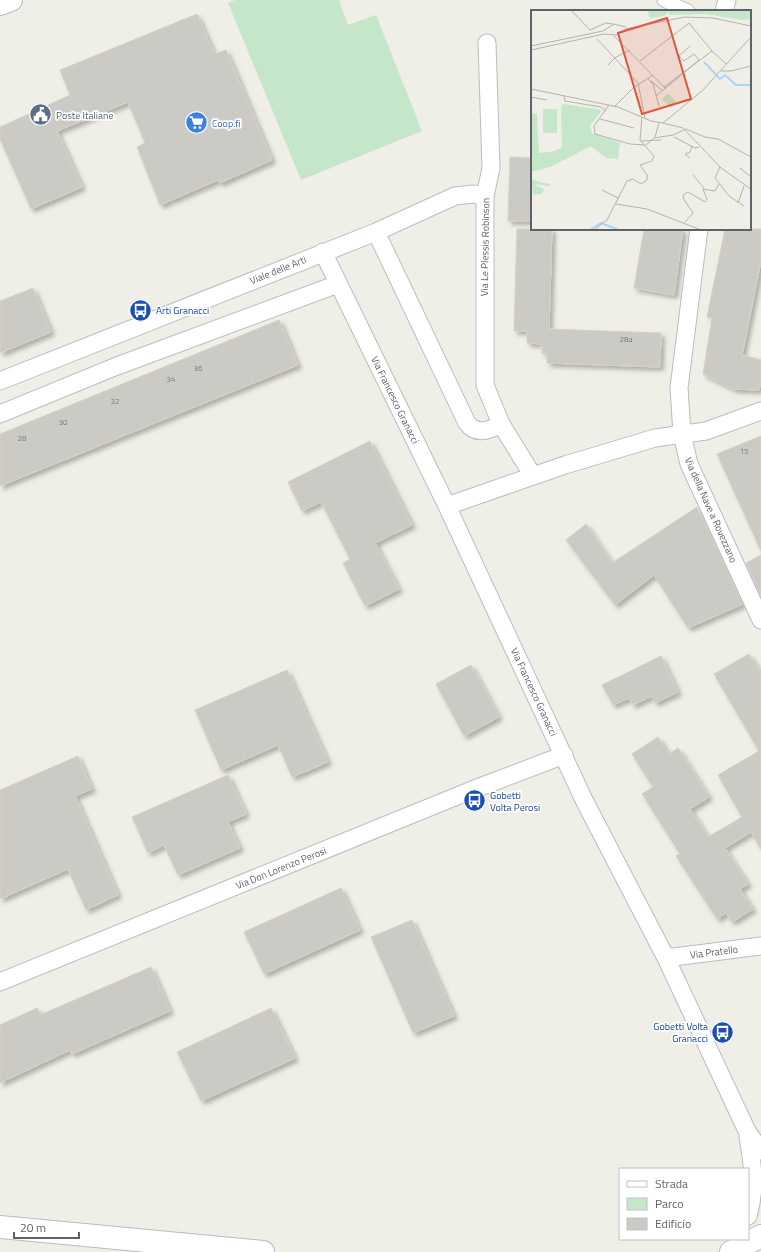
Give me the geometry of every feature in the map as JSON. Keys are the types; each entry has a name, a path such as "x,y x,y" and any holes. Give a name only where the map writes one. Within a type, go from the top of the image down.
{"main road":[{"path":"0,4 11,0"},
{"path":"0,1227 263,1252"},
{"path":"736,1246 761,1236"}],"street":[{"path":"664,0 686,10"},
{"path":"724,10 727,0"},
{"name":"Via Le Plessis Robinson","path":"487,43 491,168 486,196 484,372 488,395 501,424 533,476"},
{"name":"Viale delle Arti","path":"0,381 72,354 376,232 455,196 473,194 486,196"},
{"name":"Via della Nave a Rovezzano","path":"699,230 679,388 682,434 689,464 761,620"},
{"path":"376,232 467,423 476,431 490,430 501,424"},
{"name":"Via Francesco Granacci","path":"323,252 447,506 474,568 564,755 584,800 666,958 747,1131 761,1151"},
{"path":"0,414 82,379 338,284"},
{"path":"72,354 82,379"},
{"path":"447,506 533,476 655,438 706,431 761,411"},
{"name":"Via Don Lorenzo Perosi","path":"0,982 472,790 564,755"},
{"name":"Via Pratello","path":"666,958 761,946"},
{"name":"Via Francesco Granacci","path":"747,1131 754,1171 752,1202 749,1212"}],"green space":[{"path":"235,0 339,0 348,25 376,15 422,131 301,180 228,3"}],"building":[{"path":"197,14 214,54 226,50 272,160 220,183 218,180 160,205 137,147 145,143 128,102 57,131 82,187 31,209 0,139 0,127 70,95 60,70"},
{"path":"510,157 531,158 531,221 508,221"},
{"path":"517,229 552,230 549,329 661,333 660,367 547,363 548,353 542,353 542,344 527,343 527,331 514,331"},
{"path":"761,229 761,261 742,355 761,360 761,381 759,390 734,389 703,374 712,318 707,317 725,230"},
{"path":"644,230 683,230 674,295 634,288"},
{"path":"33,288 51,332 0,353 0,301"},
{"path":"279,320 298,365 0,486 0,434"},
{"path":"761,436 761,551 717,454"},
{"path":"370,441 412,525 375,543 399,589 365,606 343,563 350,559 321,502 302,511 288,482"},
{"path":"697,507 743,604 688,628 654,575 615,605 566,540 586,524 612,563"},
{"path":"761,555 761,596 746,563"},
{"path":"749,654 761,674 761,849 751,832 725,848 748,884 740,889 753,909 732,922 726,913 717,919 676,856 680,854 642,794 653,787 632,754 658,737 669,754 678,748 709,797 690,809 708,837 742,817 718,775 759,751 714,674"},
{"path":"661,656 678,692 655,703 652,696 633,705 629,698 613,705 602,685"},
{"path":"471,665 499,717 464,736 436,684"},
{"path":"287,670 328,762 292,777 278,745 221,770 195,710"},
{"path":"78,756 92,789 75,796 118,895 86,910 68,869 0,899 0,790"},
{"path":"228,775 246,814 228,822 240,848 178,875 164,845 148,853 132,817"},
{"path":"341,888 360,930 264,974 244,932"},
{"path":"412,920 454,1016 413,1033 371,937"},
{"path":"151,967 170,1011 72,1054 70,1050 0,1083 0,1025 37,1008 40,1015"},
{"path":"271,1008 295,1058 201,1101 177,1052"}],"place":[{"name":"Poste Italiane","path":"41,115"},
{"name":"Coop.fi","path":"197,123"},
{"name":"Arti Granacci","path":"141,310"},
{"name":"Gobetti Volta Perosi","path":"474,801"},
{"name":"Gobetti Volta Granacci","path":"723,1032"}]}
